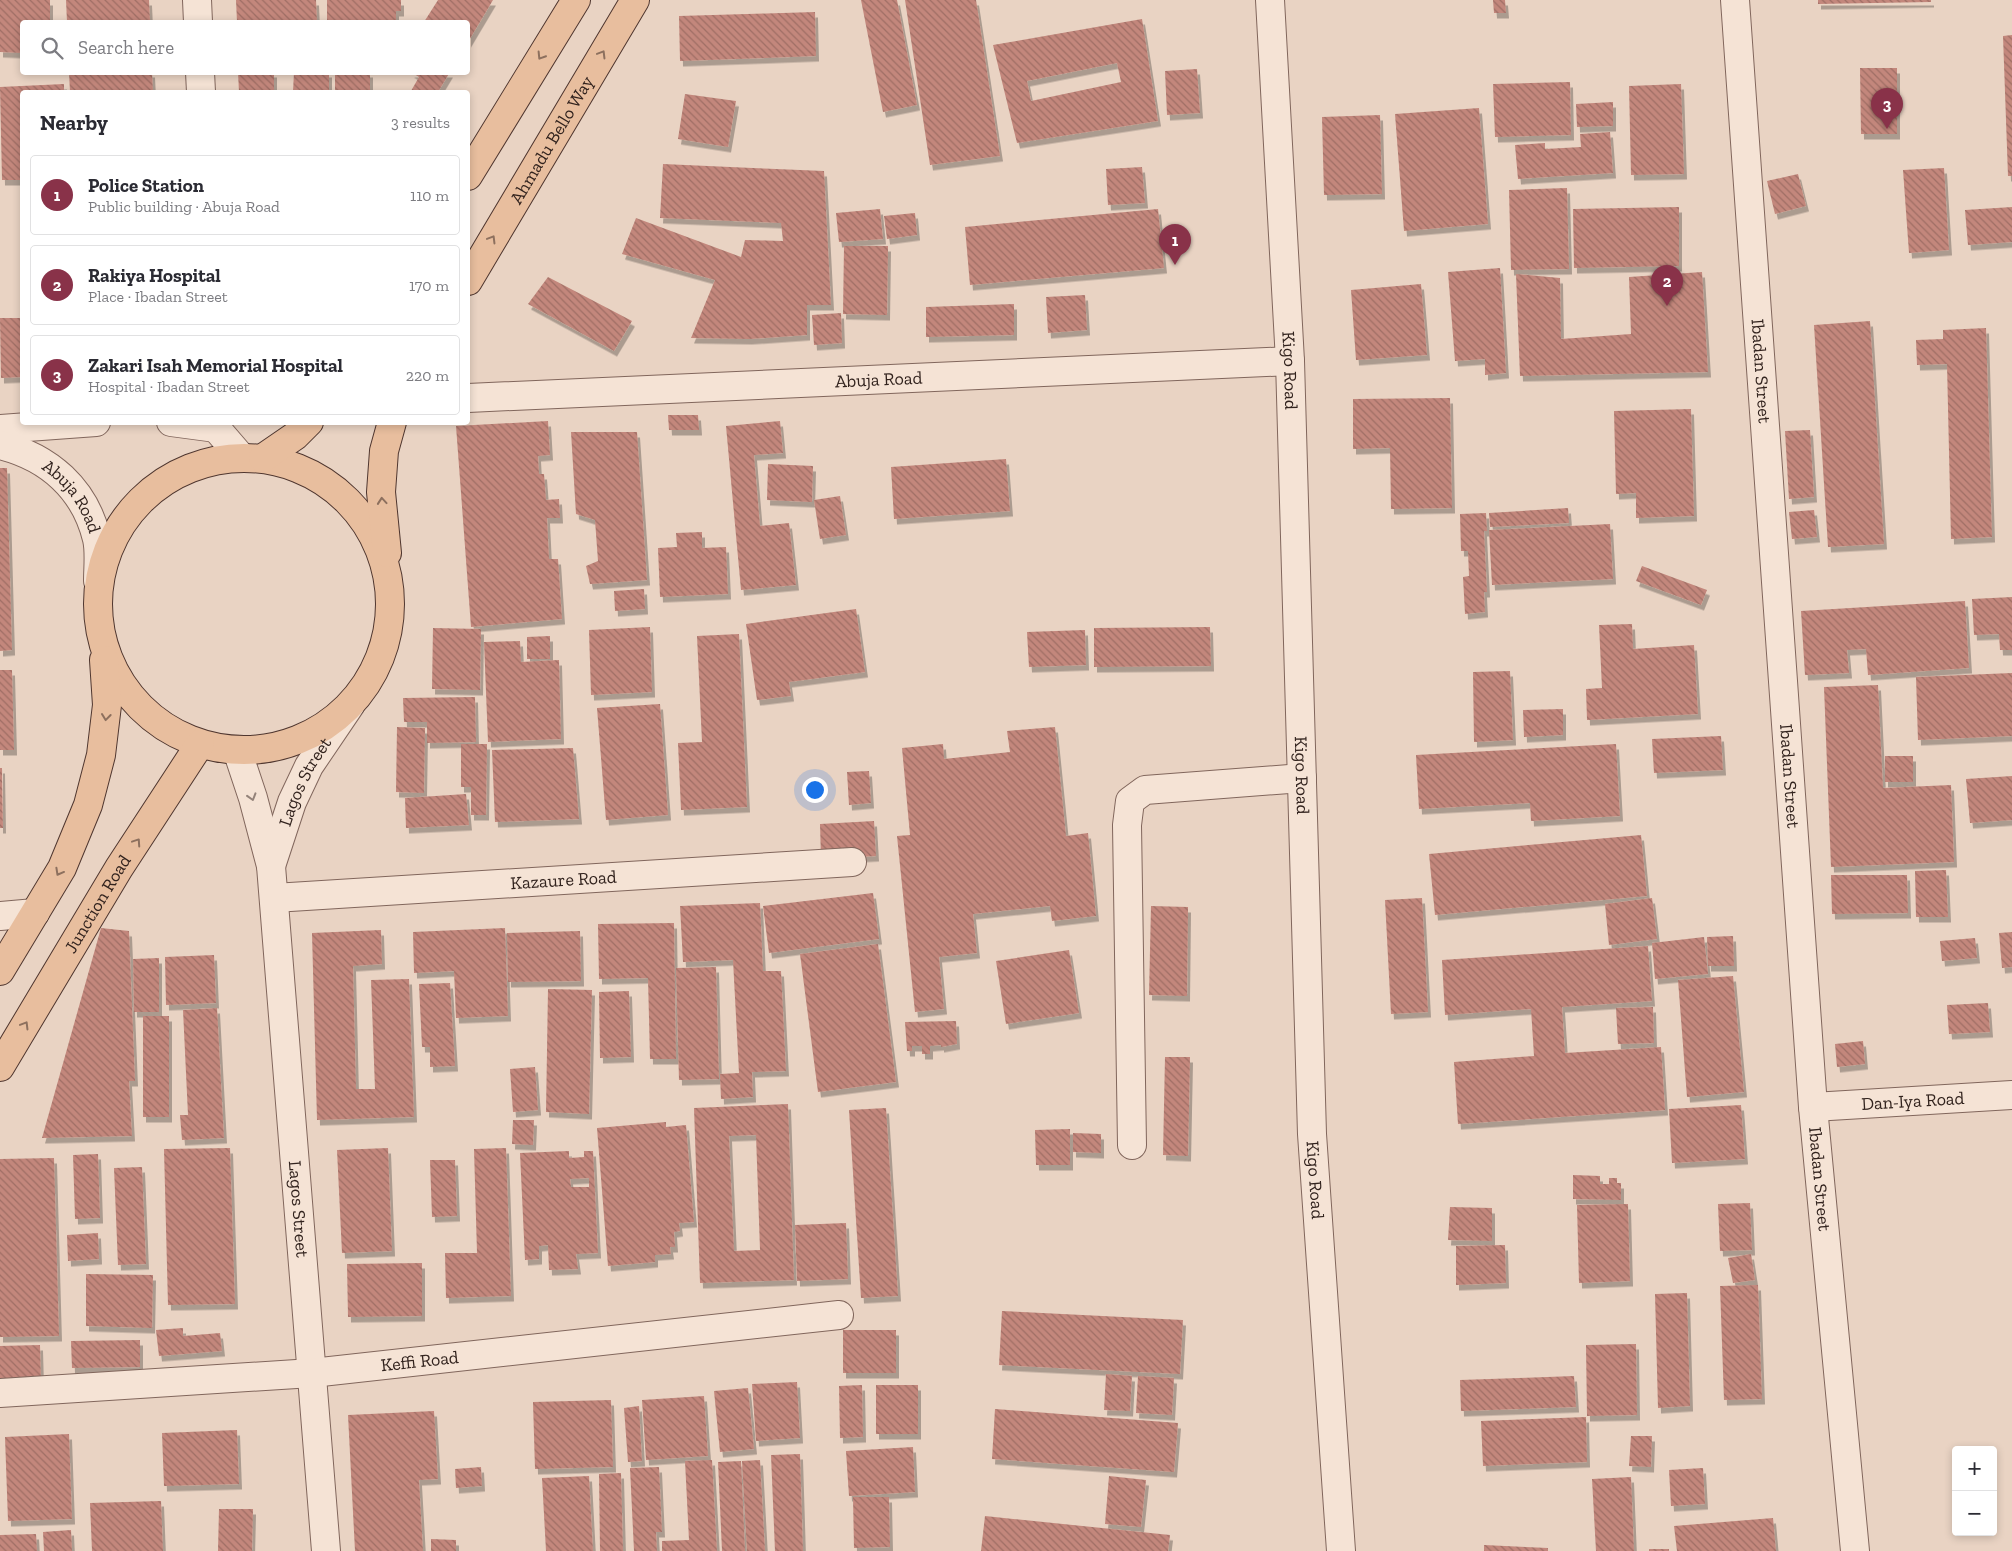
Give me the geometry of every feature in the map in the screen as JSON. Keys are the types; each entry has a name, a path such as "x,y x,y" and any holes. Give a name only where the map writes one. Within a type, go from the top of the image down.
{"main road":[{"path":"470,173 576,0"},
{"name":"Ahmadu Bello Way","path":"470,277 635,0"},
{"path":"0,971 62,868 88,805 101,755 108,705 104,651 96,617 98,581 114,533 146,493 191,467 252,458 295,436 306,425"},
{"path":"104,651 125,692 159,724 200,744 237,750 279,746 319,730 351,704 376,668 390,627 390,584 381,492 384,451 391,425"},
{"path":"252,458 309,472 348,500 376,539 390,584"},
{"name":"Junction Road","path":"0,1067 119,868 200,744"}],"street":[{"path":"197,0 198,20"},
{"name":"Kigo Road","path":"1270,0 1290,361 1312,1134 1341,1551"},
{"name":"Ibadan Street","path":"1735,0 1814,1107 1855,1551"},
{"path":"200,75 201,90"},
{"name":"Abuja Road","path":"470,398 1290,361"},
{"path":"0,428 48,425"},
{"path":"215,425 252,458"},
{"name":"Abuja Road","path":"0,445 43,463 70,482 86,507 98,540 98,581"},
{"name":"Lagos Street","path":"271,866 292,802 309,766 351,704"},
{"name":"Lagos Street","path":"237,750 253,798 271,866 326,1551"},
{"path":"1132,1145 1127,825 1130,801 1144,790 1302,778"},
{"name":"Kazaure Road","path":"274,898 852,862"},
{"path":"0,916 35,913"},
{"name":"Dan-Iya Road","path":"1814,1107 2012,1095"},
{"name":"Keffi Road","path":"0,1393 312,1373 839,1314"}],"building":[{"path":"0,0 50,0 50,20 20,20 20,53 0,52"},
{"path":"66,0 149,0 150,20 67,20"},
{"path":"236,0 316,0 317,20 237,20"},
{"path":"327,0 401,0 401,11 396,11 396,20 327,20"},
{"path":"438,0 493,0 470,39 470,20 425,20"},
{"path":"861,0 897,0 917,105 883,112"},
{"path":"905,0 976,0 1000,156 930,165"},
{"path":"1493,0 1505,0 1506,13 1494,13"},
{"path":"1818,0 1931,0 1931,2 1818,4"},
{"path":"815,12 816,56 680,61 679,16"},
{"path":"1142,19 1158,121 1017,143 993,45","holes":["1117,63 1121,82 1031,101 1027,81"]},
{"path":"2012,35 2012,176 2008,176 2003,36"},
{"path":"1860,68 1897,68 1897,134 1861,134"},
{"path":"1197,69 1200,113 1167,115 1165,71"},
{"path":"69,75 152,75 153,90 70,90"},
{"path":"238,75 274,75 274,90 239,90"},
{"path":"294,75 329,75 329,90 293,90"},
{"path":"335,75 370,75 370,90 335,90"},
{"path":"416,75 448,75 439,90 412,90 419,77"},
{"path":"1570,82 1571,135 1495,137 1493,84"},
{"path":"64,84 64,90 20,90 20,180 2,180 0,87"},
{"path":"1681,84 1684,174 1631,175 1629,86"},
{"path":"685,94 736,101 728,147 678,139"},
{"path":"1613,102 1613,126 1577,127 1576,104"},
{"path":"1479,108 1488,224 1404,231 1395,114"},
{"path":"1380,115 1382,194 1324,195 1322,117"},
{"path":"1610,132 1613,173 1518,179 1515,145 1545,143 1545,149 1581,147 1580,134"},
{"path":"663,164 824,171 831,305 807,305 807,335 749,339 691,338 715,280 622,254 636,218 741,257 745,240 783,241 781,223 660,218"},
{"path":"1142,167 1145,203 1108,205 1106,169"},
{"path":"1944,168 1949,250 1909,253 1903,170"},
{"path":"1798,174 1806,206 1775,214 1767,181"},
{"path":"1567,188 1569,269 1511,270 1509,190"},
{"path":"1679,207 1679,266 1574,268 1573,209"},
{"path":"2012,207 2012,242 1968,245 1965,210"},
{"path":"880,209 883,239 839,242 836,213"},
{"path":"1158,209 1164,268 970,285 965,227"},
{"path":"915,213 917,235 887,239 884,216"},
{"path":"844,246 888,246 887,315 843,314"},
{"path":"1500,268 1506,373 1485,375 1485,359 1455,361 1448,272"},
{"path":"1702,272 1708,372 1520,376 1516,274 1560,278 1561,339 1631,334 1629,277"},
{"path":"548,277 632,321 614,351 528,304"},
{"path":"1421,284 1427,355 1356,360 1351,290"},
{"path":"1085,295 1087,330 1048,333 1046,297"},
{"path":"1014,304 1014,335 926,337 926,307"},
{"path":"841,313 842,343 814,345 812,315"},
{"path":"0,318 20,318 20,377 1,378"},
{"path":"1870,321 1884,544 1828,547 1814,325"},
{"path":"1986,328 1992,537 1951,539 1947,364 1917,365 1916,340 1943,339 1943,330"},
{"path":"1450,398 1452,508 1391,509 1390,448 1353,449 1353,399"},
{"path":"1691,409 1694,516 1636,518 1636,493 1616,494 1614,411"},
{"path":"668,415 698,415 699,430 669,430"},
{"path":"548,421 550,455 538,456 539,474 544,474 546,500 559,499 560,518 547,518 549,559 558,559 562,619 471,627 456,426"},
{"path":"780,421 783,453 754,455 760,526 789,523 796,585 741,590 726,426"},
{"path":"1810,430 1814,497 1789,499 1785,431"},
{"path":"571,432 637,432 647,580 590,584 586,566 598,561 595,520 576,514"},
{"path":"1006,459 1010,511 894,519 891,467"},
{"path":"768,464 813,466 812,502 767,500"},
{"path":"0,468 7,468 12,650 0,651"},
{"path":"840,496 846,535 820,539 814,500"},
{"path":"1568,508 1569,523 1490,527 1489,513"},
{"path":"1814,510 1817,537 1792,539 1789,512"},
{"path":"1486,513 1487,531 1484,531 1487,592 1484,592 1485,612 1465,614 1463,577 1469,576 1468,551 1461,551 1460,514"},
{"path":"1610,524 1613,579 1492,585 1489,530"},
{"path":"702,532 702,548 726,547 728,594 660,597 658,548 677,547 676,533"},
{"path":"1642,566 1707,590 1701,605 1636,581"},
{"path":"644,589 645,609 615,611 614,591"},
{"path":"2012,597 2012,650 2000,650 1999,634 1974,635 1972,599"},
{"path":"1965,601 1969,668 1868,675 1866,649 1847,650 1849,673 1805,675 1801,611"},
{"path":"856,609 865,672 789,682 791,696 757,700 746,624"},
{"path":"1632,624 1633,649 1694,645 1698,714 1587,720 1586,689 1602,688 1599,625"},
{"path":"650,627 652,692 591,695 589,630"},
{"path":"1210,627 1211,666 1094,667 1094,628"},
{"path":"433,628 481,629 480,690 432,689"},
{"path":"1085,630 1086,665 1029,667 1027,632"},
{"path":"739,634 747,807 681,810 678,743 702,742 697,636"},
{"path":"550,636 550,659 527,659 527,637"},
{"path":"520,641 521,662 559,660 561,739 488,742 484,642"},
{"path":"0,670 12,670 14,750 0,750"},
{"path":"1510,671 1513,740 1474,742 1473,672"},
{"path":"2012,673 2012,736 1918,740 1916,677"},
{"path":"1878,685 1883,788 1951,785 1954,862 1831,867 1824,687"},
{"path":"475,697 476,742 427,743 427,722 404,722 403,698"},
{"path":"660,704 668,815 606,820 597,708"},
{"path":"1563,709 1563,735 1524,737 1523,710"},
{"path":"397,727 425,728 424,793 396,792"},
{"path":"1055,727 1066,836 1088,833 1096,916 1052,921 1050,906 973,914 977,953 939,957 944,1009 915,1012 897,836 910,835 902,748 943,744 944,759 1010,752 1007,731"},
{"path":"1721,736 1723,770 1654,773 1652,739"},
{"path":"461,744 487,744 486,815 471,815 471,787 461,787"},
{"path":"1616,744 1620,816 1531,821 1530,803 1419,809 1416,755"},
{"path":"573,748 579,819 495,822 492,750"},
{"path":"1885,756 1913,756 1913,782 1885,782"},
{"path":"0,768 2,768 3,828 0,828"},
{"path":"869,771 871,803 849,805 847,772"},
{"path":"2012,776 2012,820 1970,823 1966,779"},
{"path":"466,794 469,825 406,828 405,798"},
{"path":"874,821 876,856 821,859 820,824"},
{"path":"1641,835 1647,896 1435,915 1429,854"},
{"path":"1946,870 1948,917 1916,917 1915,871"},
{"path":"1831,875 1907,875 1908,913 1832,914"},
{"path":"873,893 879,939 769,953 763,906"},
{"path":"1422,898 1428,1012 1391,1014 1385,900"},
{"path":"1652,898 1657,939 1609,945 1605,904"},
{"path":"760,903 763,971 781,971 786,1071 752,1072 753,1097 721,1099 720,1074 739,1073 733,960 683,962 680,906"},
{"path":"1151,906 1188,907 1187,996 1149,995"},
{"path":"674,923 676,1059 650,1059 648,978 599,979 598,924"},
{"path":"101,928 129,931 135,1081 129,1081 132,1136 42,1138"},
{"path":"505,928 508,1016 456,1018 454,971 414,973 413,932"},
{"path":"381,930 382,964 353,966 356,1089 375,1089 371,980 409,979 414,1117 317,1120 312,933"},
{"path":"580,931 581,981 508,982 507,933"},
{"path":"2012,932 2012,967 2002,968 1999,933"},
{"path":"1733,936 1734,966 1708,966 1707,937"},
{"path":"1704,937 1708,974 1655,979 1652,943"},
{"path":"1975,938 1977,958 1942,961 1940,941"},
{"path":"878,944 896,1082 818,1092 800,954"},
{"path":"1648,946 1652,1001 1562,1007 1565,1053 1661,1047 1665,1110 1458,1124 1454,1062 1534,1056 1531,1009 1445,1015 1442,960"},
{"path":"1069,950 1079,1013 1006,1024 996,961"},
{"path":"214,955 216,1003 166,1005 165,957"},
{"path":"159,958 159,1012 134,1012 133,959"},
{"path":"716,967 719,1079 679,1080 676,968"},
{"path":"1733,976 1744,1092 1687,1097 1678,980"},
{"path":"450,983 455,1066 430,1067 430,1047 422,1047 419,984"},
{"path":"548,989 592,990 589,1114 546,1112"},
{"path":"629,991 631,1057 600,1058 599,992"},
{"path":"1988,1003 1990,1032 1949,1034 1947,1005"},
{"path":"1653,1007 1654,1043 1618,1044 1616,1008"},
{"path":"217,1008 224,1138 182,1140 180,1115 188,1115 183,1010"},
{"path":"143,1016 169,1016 169,1117 143,1117"},
{"path":"956,1021 957,1044 941,1047 941,1045 930,1046 930,1054 922,1054 922,1046 912,1046 912,1051 907,1051 905,1022"},
{"path":"1863,1041 1865,1064 1837,1067 1835,1044"},
{"path":"1165,1057 1190,1057 1188,1156 1163,1155"},
{"path":"535,1067 538,1110 513,1112 510,1069"},
{"path":"788,1104 794,1280 700,1283 694,1108","holes":["756,1135 760,1250 734,1251 729,1136"]},
{"path":"1741,1105 1745,1159 1672,1163 1669,1109"},
{"path":"886,1108 898,1296 861,1298 849,1110"},
{"path":"513,1120 534,1120 533,1145 512,1144"},
{"path":"666,1122 666,1127 686,1125 694,1222 679,1223 680,1231 674,1232 675,1247 670,1247 671,1254 655,1255 655,1262 608,1266 597,1128"},
{"path":"1070,1129 1070,1165 1036,1165 1035,1130"},
{"path":"1073,1133 1101,1134 1101,1153 1073,1152"},
{"path":"230,1148 235,1304 168,1305 164,1149"},
{"path":"388,1148 392,1251 342,1253 337,1150"},
{"path":"506,1148 511,1296 446,1298 445,1253 477,1253 474,1149"},
{"path":"569,1151 569,1158 584,1157 584,1151 593,1151 598,1253 576,1254 578,1269 549,1270 548,1245 539,1246 539,1259 525,1260 520,1153","holes":["589,1178 589,1187 571,1187 570,1179"]},
{"path":"98,1154 100,1218 75,1219 73,1155"},
{"path":"54,1158 59,1336 0,1337 0,1159"},
{"path":"430,1160 455,1160 457,1216 432,1217"},
{"path":"142,1167 146,1264 118,1265 114,1168"},
{"path":"1573,1175 1600,1176 1600,1184 1609,1184 1609,1178 1617,1178 1617,1183 1621,1183 1621,1200 1573,1199"},
{"path":"1750,1203 1752,1250 1720,1251 1718,1204"},
{"path":"1628,1204 1630,1281 1579,1283 1577,1205"},
{"path":"1450,1207 1492,1208 1492,1241 1448,1240"},
{"path":"846,1223 848,1279 797,1281 795,1225"},
{"path":"98,1233 99,1259 68,1261 67,1235"},
{"path":"1505,1245 1506,1283 1456,1285 1456,1246"},
{"path":"1751,1254 1755,1280 1733,1283 1728,1258"},
{"path":"422,1263 422,1316 348,1317 347,1264"},
{"path":"86,1274 153,1275 152,1328 86,1326"},
{"path":"1758,1285 1762,1399 1724,1400 1720,1286"},
{"path":"1687,1293 1690,1406 1658,1408 1655,1294"},
{"path":"1002,1311 1183,1320 1180,1374 999,1365"},
{"path":"183,1328 183,1336 220,1333 222,1351 159,1356 156,1330"},
{"path":"843,1330 896,1330 896,1373 843,1373"},
{"path":"140,1340 140,1367 72,1368 71,1341"},
{"path":"1636,1344 1637,1415 1587,1416 1586,1345"},
{"path":"40,1345 41,1381 0,1383 0,1346"},
{"path":"1106,1374 1132,1376 1130,1411 1104,1410"},
{"path":"1138,1376 1174,1378 1172,1415 1136,1413"},
{"path":"1574,1376 1576,1407 1461,1411 1460,1380"},
{"path":"797,1382 800,1438 756,1441 752,1384"},
{"path":"862,1385 863,1437 840,1438 839,1386"},
{"path":"876,1385 918,1385 918,1434 876,1434"},
{"path":"748,1388 754,1449 720,1452 714,1391"},
{"path":"704,1396 708,1456 646,1460 642,1400"},
{"path":"611,1400 613,1467 535,1469 533,1402"},
{"path":"639,1406 642,1461 628,1462 624,1408"},
{"path":"995,1409 1178,1423 1174,1472 992,1459"},
{"path":"434,1411 438,1479 419,1480 423,1551 355,1551 348,1415"},
{"path":"1586,1417 1587,1462 1483,1466 1481,1421"},
{"path":"237,1430 239,1484 164,1486 162,1433"},
{"path":"69,1434 72,1519 8,1521 5,1437"},
{"path":"1631,1436 1652,1436 1651,1467 1629,1466"},
{"path":"913,1447 915,1492 849,1496 846,1451"},
{"path":"800,1454 803,1551 775,1551 771,1455"},
{"path":"712,1460 717,1551 662,1551 662,1541 689,1540 685,1461"},
{"path":"760,1460 765,1551 747,1551 742,1461"},
{"path":"741,1461 745,1551 722,1551 718,1462"},
{"path":"481,1467 482,1486 456,1488 455,1469"},
{"path":"659,1467 662,1532 656,1532 657,1551 634,1551 630,1468"},
{"path":"1703,1468 1705,1504 1671,1506 1669,1470"},
{"path":"621,1473 623,1551 600,1551 599,1474"},
{"path":"589,1476 593,1551 546,1551 542,1478"},
{"path":"1109,1476 1146,1480 1141,1527 1105,1524"},
{"path":"1631,1477 1634,1551 1596,1551 1592,1479"},
{"path":"853,1497 889,1497 890,1547 854,1548"},
{"path":"161,1501 163,1551 92,1551 90,1503"},
{"path":"219,1509 253,1509 252,1551 218,1551"},
{"path":"985,1516 1170,1535 1168,1551 981,1551"},
{"path":"1773,1518 1776,1551 1677,1551 1674,1526"},
{"path":"71,1530 72,1551 44,1551 43,1532"},
{"path":"36,1534 37,1551 0,1551 0,1535"},
{"path":"431,1539 456,1540 456,1551 431,1551"},
{"path":"1484,1545 1548,1548 1548,1551 1484,1551"},
{"path":"1649,1549 1669,1549 1669,1551 1649,1551"}],"place":[{"name":"Zakari Isah Memorial Hospital","path":"1887,129"},
{"name":"Police Station","path":"1175,265"},
{"name":"Rakiya Hospital","path":"1667,306"}]}
